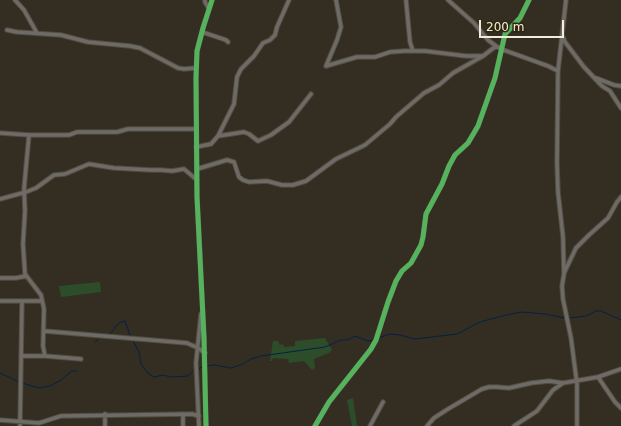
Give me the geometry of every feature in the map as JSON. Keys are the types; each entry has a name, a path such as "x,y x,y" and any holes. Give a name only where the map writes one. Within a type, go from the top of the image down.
{"street":[{"path":"15,0 24,10 37,33"},
{"path":"205,0 209,9"},
{"path":"206,426 205,353 195,129 197,51 212,0"},
{"path":"196,147 211,144 218,136 234,104 237,77 241,69 263,44 275,35 289,0"},
{"path":"336,0 340,26 337,40 326,66 357,57 375,57 390,52 425,51 466,56 483,56"},
{"path":"406,0 410,42 413,51"},
{"path":"448,0 474,23 488,40 496,46 558,71"},
{"path":"315,426 329,402 371,349 376,340 391,293 402,271 410,263 422,241 427,212 455,155 468,143 478,126 495,78 505,34 520,18 529,0"},
{"path":"564,274 563,237 558,192 557,163 558,71 566,0"},
{"path":"7,30 61,35 74,39 110,45 140,48 178,68 196,68"},
{"path":"202,32 228,42"},
{"path":"563,36 565,42 593,77 602,86 610,91 621,108"},
{"path":"197,169 227,160 234,162 239,177 249,182 267,181 282,185 294,185 306,181 336,159 365,145 424,93 439,85 496,46"},
{"path":"593,77 621,86"},
{"path":"218,136 244,132 258,141 271,135 289,122 312,94"},
{"path":"0,133 69,135 77,132 195,129"},
{"path":"29,135 24,193 25,211 23,244 25,274 41,295 44,309 43,346 45,356"},
{"path":"0,199 24,193 36,188 54,175 65,174 89,164 114,168 151,170 172,171 184,169 197,180"},
{"path":"577,426 577,381 570,332 563,299 562,280 576,248 608,218 621,197"},
{"path":"0,278 16,278 26,276"},
{"path":"0,301 42,301"},
{"path":"20,424 22,301"},
{"path":"199,426 196,363 202,304"},
{"path":"44,330 187,343 205,353"},
{"path":"21,356 81,359"},
{"path":"427,426 434,418 482,389 497,387 515,388 531,383 549,381 563,383 577,381 598,377 621,369"},
{"path":"598,377 615,402 621,408"},
{"path":"514,426 537,411 553,390 563,383"},
{"path":"370,426 383,402"},
{"path":"0,420 20,424 40,423 61,416 105,414 192,414 199,416"},
{"path":"105,414 105,426"},
{"path":"183,414 183,426"}],"green space":[{"path":"100,282 101,292 61,297 59,286"},
{"path":"325,338 332,350 329,353 314,359 315,368 312,370 304,361 289,363 288,359 273,358 272,361 270,361 273,341 278,341 280,345 283,344 284,347 295,346 295,341"},
{"path":"353,398 357,426 352,426 347,400"}],"waterway":[{"path":"568,318 586,316 596,311 601,311 621,320"},
{"path":"378,338 390,334 415,339 457,334 480,322 522,312 565,318"},
{"path":"108,335 117,325 125,321 131,338"},
{"path":"206,366 214,365 231,368 261,356 325,347 355,336 368,341 374,340"},
{"path":"95,342 101,337"},
{"path":"133,341 139,352 141,364 148,373 154,377 163,375 171,377 188,376 194,370 203,367"},
{"path":"22,383 39,388 50,386 61,380 72,371 77,371"},
{"path":"0,373 19,382"}],"cycle path":[{"path":"206,426 204,338 197,197 196,78 197,51 212,0"},
{"path":"315,426 329,402 371,349 376,340 396,281 402,271 411,263 421,245 426,214 455,155 468,143 478,126 495,78 505,34 520,18 529,0"}]}
